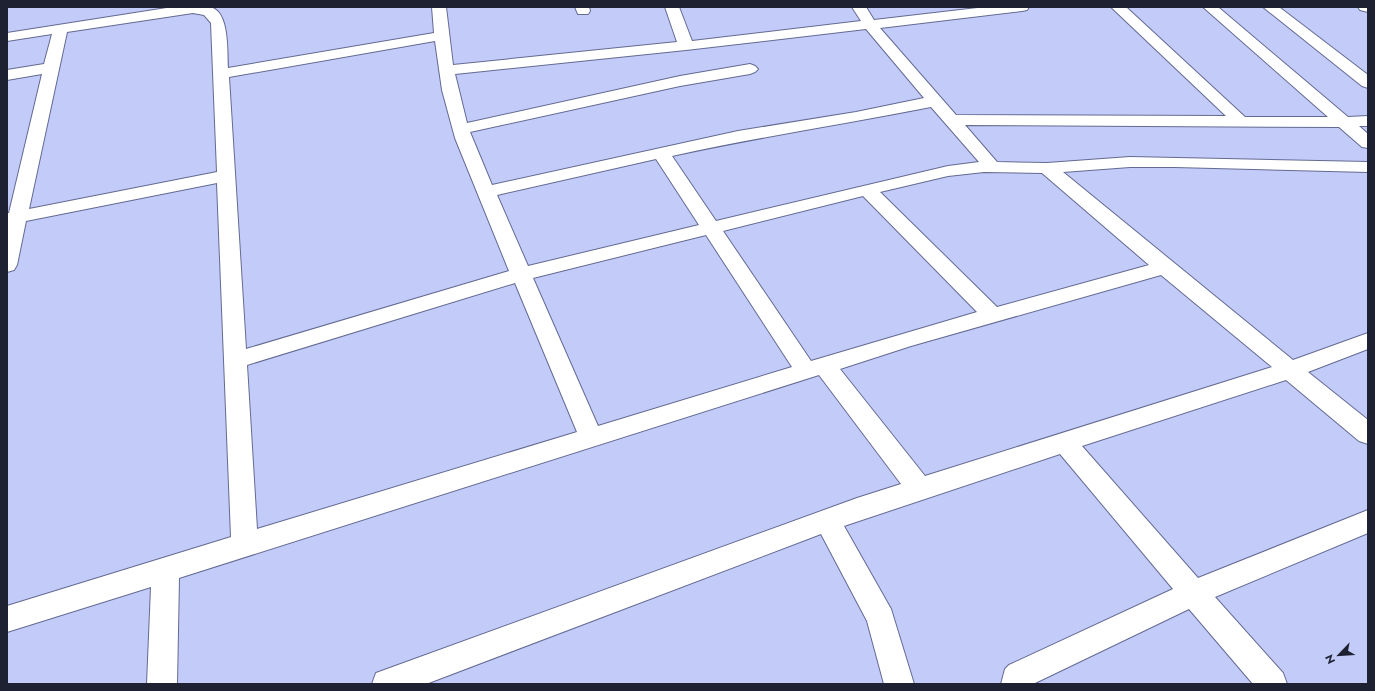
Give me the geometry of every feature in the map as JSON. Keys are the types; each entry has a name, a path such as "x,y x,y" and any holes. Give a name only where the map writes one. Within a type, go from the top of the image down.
{"street":[{"path":"439,7 440,36 446,70 461,129 486,192 591,438"},
{"path":"672,7 686,46"},
{"path":"859,7 870,25 992,167"},
{"path":"446,70 686,46 870,25 963,10 1022,7"},
{"path":"1118,7 1241,122"},
{"path":"1210,7 1368,143"},
{"path":"1270,7 1368,83"},
{"path":"7,37 187,9 204,10 214,14 218,23 221,74 244,545"},
{"path":"7,265 12,218 60,29"},
{"path":"221,74 440,36"},
{"path":"7,75 51,68"},
{"path":"461,129 680,81 750,69"},
{"path":"486,192 738,136 856,117 935,101"},
{"path":"952,120 1241,122 1368,121"},
{"path":"661,153 711,228 815,368 920,488"},
{"path":"235,360 521,274 948,171 992,167 1047,168 1130,162 1368,167"},
{"path":"1047,168 1164,267 1368,434"},
{"path":"12,218 226,176"},
{"path":"867,190 992,315"},
{"path":"7,619 815,368 992,315 1164,267"},
{"path":"387,684 866,506 1290,370 1368,341"},
{"path":"1064,442 1272,684"},
{"path":"827,521 856,569 881,618 899,684"},
{"path":"1016,684 1016,679 1020,675 1193,593 1368,521"},
{"path":"162,684 165,570"}]}
